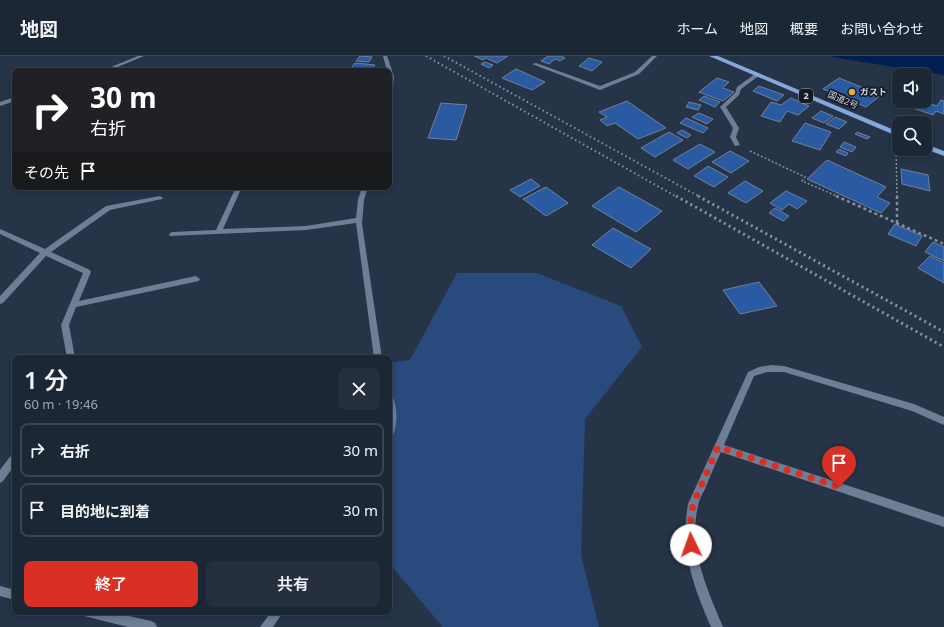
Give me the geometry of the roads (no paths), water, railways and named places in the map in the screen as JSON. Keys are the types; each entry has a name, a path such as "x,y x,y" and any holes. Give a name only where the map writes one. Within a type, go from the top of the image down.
{"highway":[{"name":"国道2号","path":"712,56 892,132"},
{"path":"932,149 944,154"}],"street":[{"path":"120,68 142,56"},
{"path":"385,56 389,68"},
{"path":"534,64 600,88 637,73 655,56"},
{"path":"737,145 733,137 736,128 723,107 737,94 739,88 757,75"},
{"path":"0,104 12,100"},
{"path":"218,232 238,190"},
{"path":"364,190 361,200 359,220 366,280 378,355"},
{"path":"0,301 44,253 108,208 160,198"},
{"path":"172,234 306,228 359,220"},
{"path":"0,231 87,272 65,325 70,355"},
{"path":"73,305 196,279"},
{"path":"716,627 695,570 691,545 690,525 693,504 751,374 758,370 767,368 784,369 914,408 944,421"},
{"path":"392,405 392,418"},
{"path":"718,447 944,522"},
{"path":"0,478 12,461"},
{"path":"0,591 12,594"},
{"path":"101,615 151,627"},
{"path":"266,627 276,615"}],"railway":[{"path":"426,56 677,197"},
{"path":"444,56 700,197"},
{"path":"676,196 944,347"},
{"path":"698,196 944,332"}],"place":[{"name":"ガスト","path":"852,92"}]}
